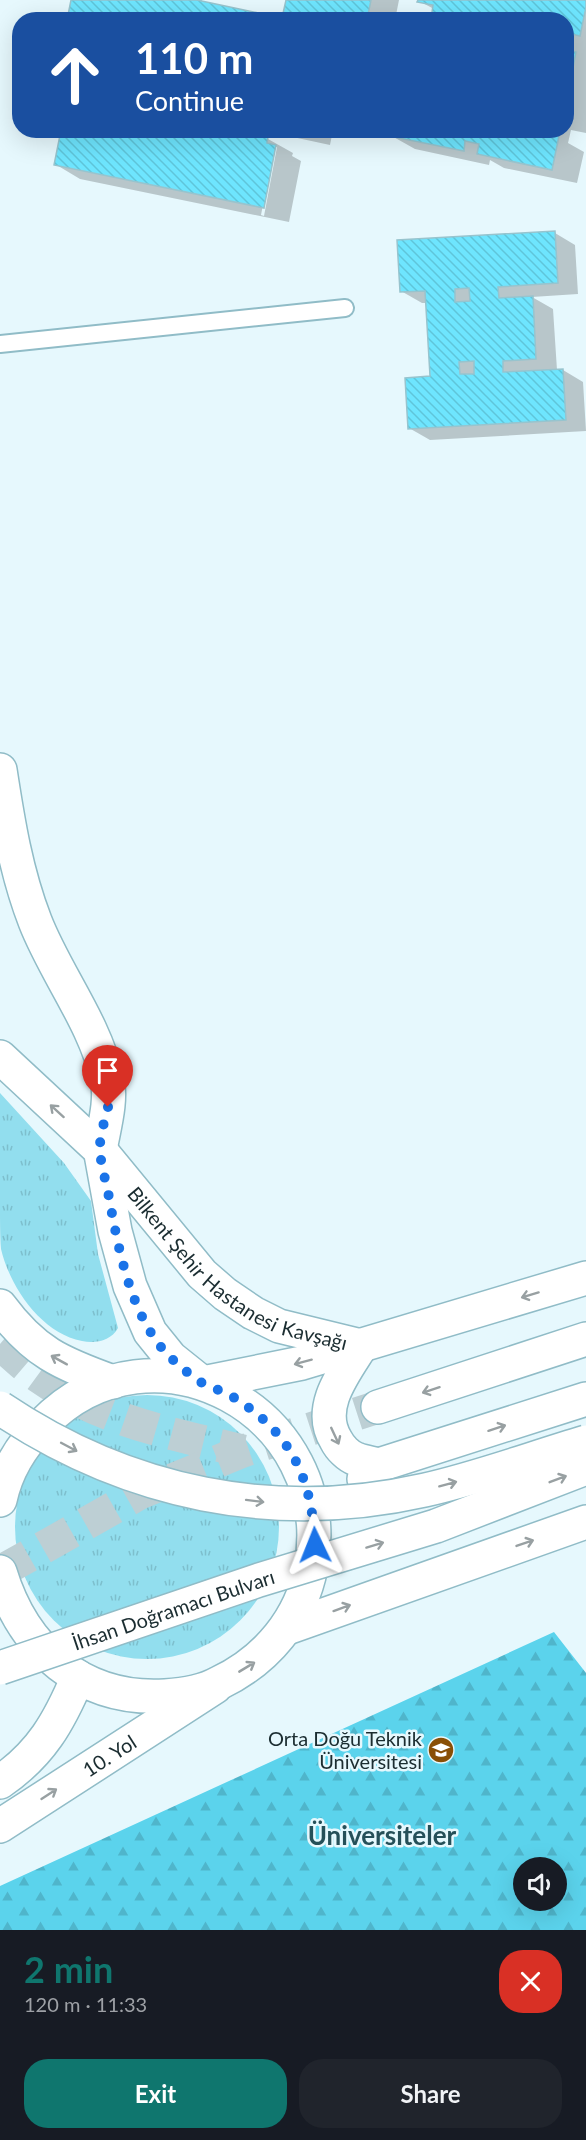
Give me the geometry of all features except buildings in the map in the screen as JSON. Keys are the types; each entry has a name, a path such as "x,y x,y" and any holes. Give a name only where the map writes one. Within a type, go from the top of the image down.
{"main road":[{"path":"0,770 9,833 35,922 91,1034 107,1079 108,1107 100,1150"},
{"name":"Bilkent Şehir Hastanesi Kavşağı","path":"0,1057 100,1150 202,1274 225,1294 253,1313 279,1326 362,1346"},
{"name":"Bilkent Şehir Hastanesi Kavşağı","path":"100,1150 115,1231 130,1286 150,1332 171,1358 203,1383"},
{"path":"203,1383 269,1371 362,1346 586,1278"},
{"path":"0,1306 17,1329 38,1348 75,1369 112,1382"},
{"path":"378,1407 586,1339"},
{"path":"362,1346 335,1390 328,1418 333,1437 340,1448 354,1459 379,1465"},
{"name":"Bilkent Şehir Hastanesi Kavşağı","path":"0,1495 21,1450 35,1432 71,1400 112,1382 142,1377 172,1377 203,1383 230,1395 247,1406 277,1432 294,1457 307,1485 314,1515 315,1545 307,1588 287,1628 256,1661 218,1684 184,1695 147,1697 112,1691 78,1677 56,1662 37,1644 10,1628 7,1596 0,1572"},
{"path":"315,1545 335,1509 379,1465 586,1399"},
{"path":"0,1408 87,1457 151,1482 225,1498 270,1503 325,1504 401,1495 456,1482 586,1442"},
{"name":"İhsan Doğramacı Bulvarı","path":"0,1668 259,1580 436,1526 586,1468"},
{"path":"287,1628 586,1522"},
{"path":"0,1782 33,1756 50,1734 64,1711 78,1677"},
{"name":"10. Yol","path":"0,1826 218,1684"}],"lane":[{"path":"0,344 345,308"}],"green space":[{"path":"0,1093 64,1163 91,1201 98,1254 118,1328 107,1339 97,1342 82,1341 53,1329 29,1306 5,1264 1,1249 0,1215"},
{"path":"134,1395 160,1395 185,1400 209,1410 241,1433 257,1453 269,1476 277,1501 279,1527 277,1553 269,1578 257,1601 241,1621 221,1637 185,1654 160,1659 134,1659 109,1654 85,1644 53,1621 37,1601 20,1565 15,1540 15,1514 20,1489 30,1465 53,1433 73,1417 109,1400"},
{"name":"Orta Doğu Teknik Üniversitesi","path":"554,1632 586,1673 586,1930 0,1930 0,1886"}],"tunnel":[{"path":"0,1344 39,1377 87,1404 137,1424 243,1451"},
{"path":"0,1572 140,1493 243,1451 378,1407"}],"place":[{"name":"Orta Doğu Teknik Üniversitesi","path":"441,1750"}],"district":[{"name":"Üniversiteler","path":"382,1835"}],"route":[{"path":"108,1107 100,1150 115,1231 130,1286 150,1332 171,1358 203,1383 230,1395 255,1412 277,1432 294,1457 307,1485 314,1515 315,1545"}]}
